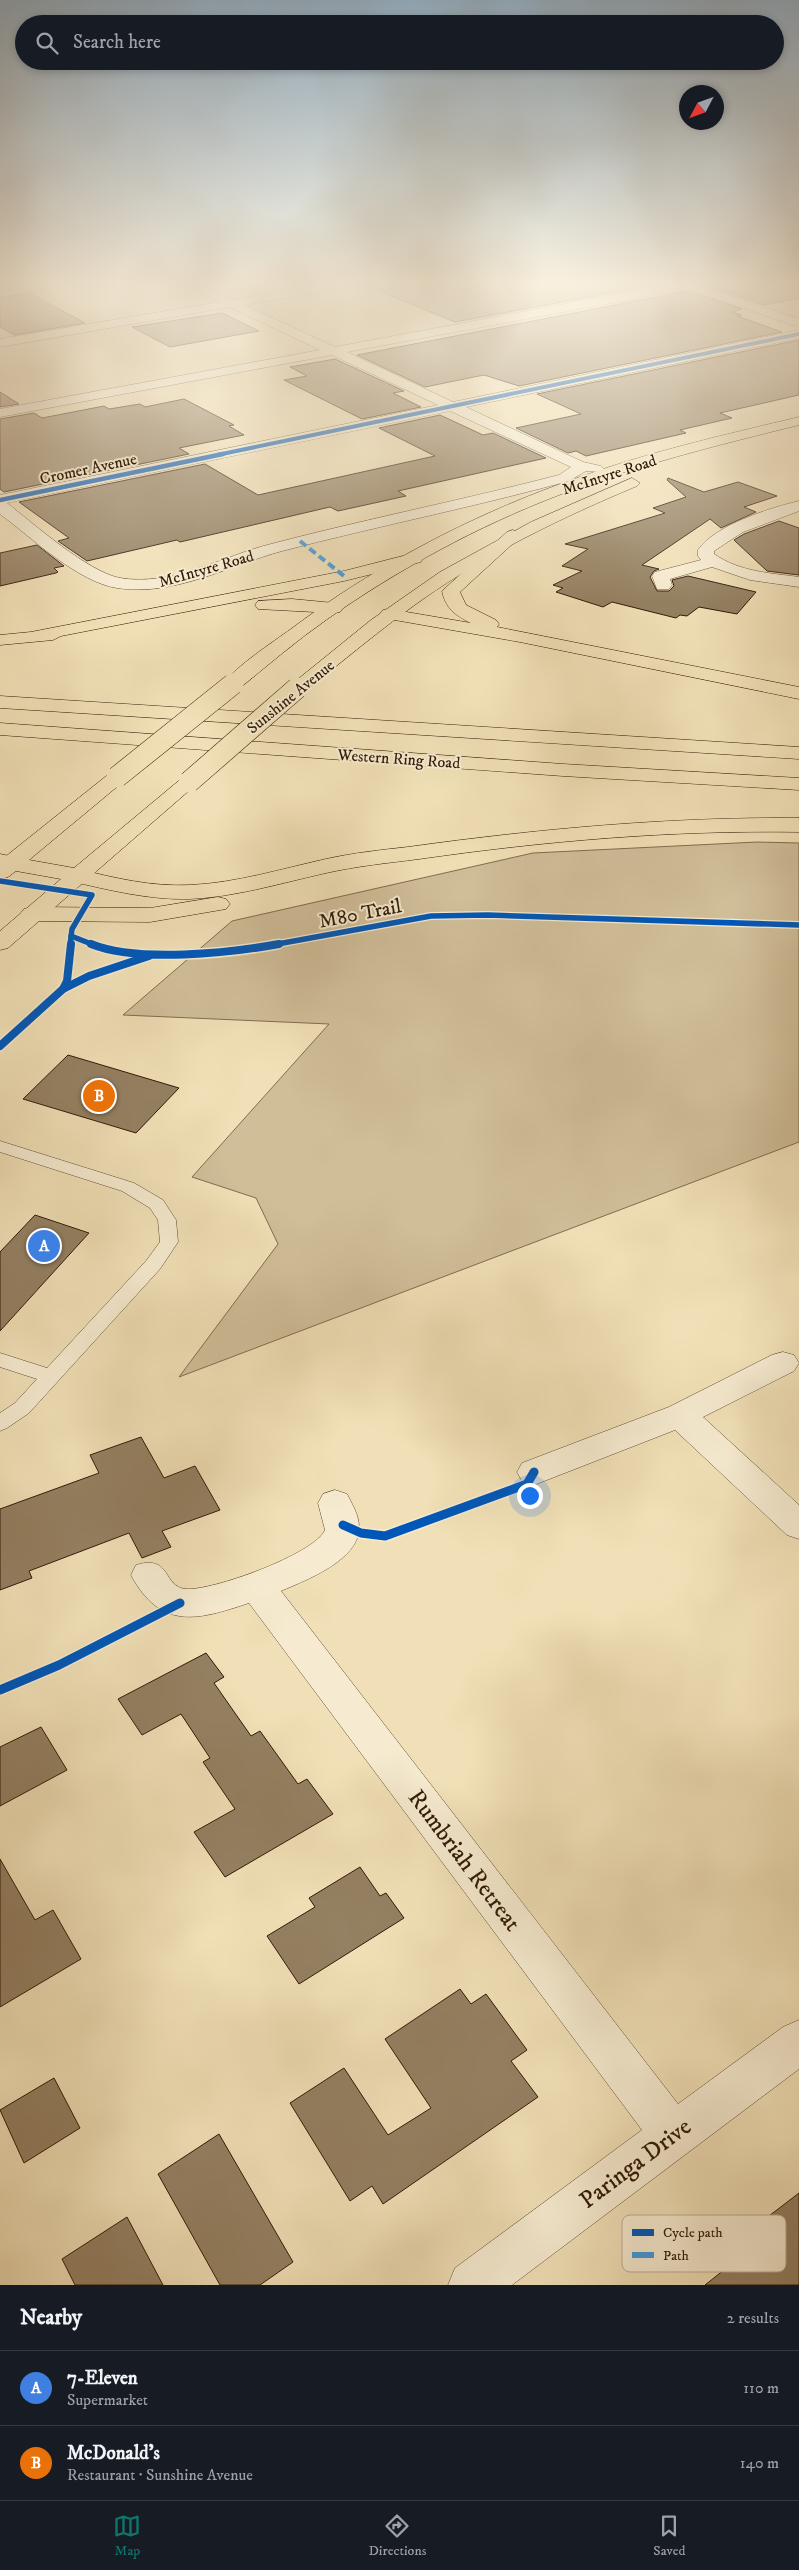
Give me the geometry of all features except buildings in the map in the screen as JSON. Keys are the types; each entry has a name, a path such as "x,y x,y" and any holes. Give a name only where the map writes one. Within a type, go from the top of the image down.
{"main road":[{"name":"McIntyre Road","path":"471,528 552,492 608,472 710,443 799,421"},
{"name":"McIntyre Road","path":"678,467 799,432"},
{"name":"McIntyre Road","path":"608,472 638,480 608,492"},
{"path":"4,865 233,684 334,608 414,558 471,528 498,527 550,506 608,492"},
{"name":"Sunshine Avenue","path":"0,943 297,688 389,614 448,574 513,535 608,492"},
{"path":"513,535 475,571 454,586 452,597 454,604 468,614 520,637"},
{"path":"34,636 350,575 414,558"},
{"path":"0,640 34,636 112,632 259,606 292,604 389,614 520,637 799,693"},
{"name":"Western Ring Road","path":"0,702 799,753"},
{"name":"Western Ring Road","path":"0,729 553,769 799,784"},
{"path":"4,865 78,876 119,886 157,892 218,890 252,885 344,862 446,848 641,827 737,823 799,825"},
{"path":"32,914 128,915 175,912 225,902 446,848"}],"street":[{"path":"0,414 129,390"},
{"path":"417,390 582,467 608,472"},
{"name":"Cromer Avenue","path":"0,500 531,390"},
{"name":"McIntyre Road","path":"0,506 98,576 131,585 171,580 262,551 564,478 582,467"},
{"path":"799,506 766,517 719,539 706,550 706,556 732,571 799,582"},
{"path":"426,512 471,528"},
{"path":"663,585 661,576 714,562"},
{"path":"534,1472 680,1415 783,1363"},
{"path":"680,1415 799,1526"},
{"path":"149,1576 165,1595 180,1603 198,1604 257,1586 308,1564 331,1550 339,1539 343,1525 335,1503"},
{"name":"Rumbriah Retreat","path":"257,1586 673,2134"},
{"name":"Paringa Drive","path":"472,2285 799,2042"}],"lane":[{"path":"0,1146 128,1187 157,1204 167,1220 169,1242 153,1265 22,1408 0,1423"},
{"path":"0,1360 51,1376"}],"shaded area":[{"path":"757,842 799,843 799,1142 179,1377 278,1244 256,1198 192,1177 329,1024 123,1015 232,921 533,853"}],"marked path":[{"path":"300,541 344,576"}],"cycle path":[{"path":"0,500 531,390"},
{"path":"0,881 92,895 72,929 67,981 63,989 0,1046"},
{"name":"M80 Trail","path":"71,936 101,948 123,952 186,954 242,951 431,916 488,915 799,925"},
{"path":"63,989 89,976 149,956"},
{"path":"343,1525 361,1533 385,1536 527,1484 534,1472"},
{"path":"0,1690 59,1665 180,1603"}],"place":[{"name":"McDonald's","path":"99,1096"},
{"name":"7-Eleven","path":"44,1246"}]}
